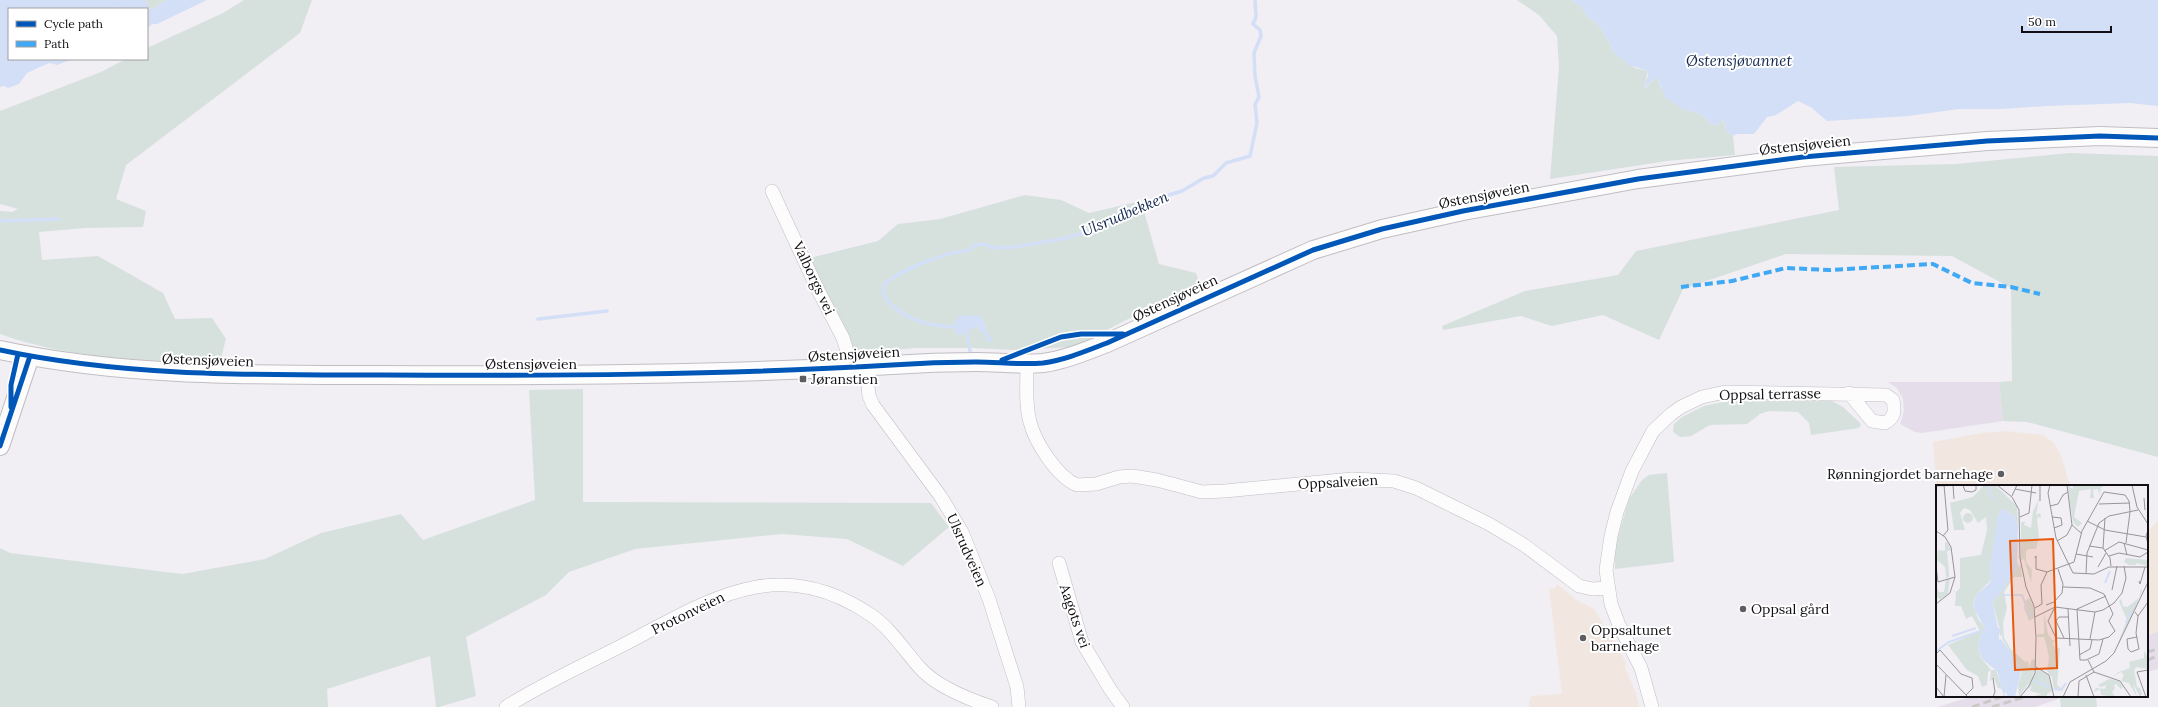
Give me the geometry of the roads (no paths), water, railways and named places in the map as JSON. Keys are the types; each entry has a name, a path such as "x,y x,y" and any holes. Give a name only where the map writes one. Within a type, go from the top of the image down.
{"main road":[{"name":"Østensjøveien","path":"0,350 24,355 128,368 332,376 578,376 859,367 928,362 1027,364 1046,362 1079,354 1313,250 1382,229 1448,214 1638,179 1803,157 1988,141 2092,136 2158,138"},
{"path":"0,446 11,415 24,355"}],"street":[{"name":"Valborgs vei","path":"772,191 818,290 842,338 859,367"},
{"name":"Oppsalveien","path":"1027,364 1028,410 1033,430 1055,467 1077,485 1096,484 1119,477 1132,476 1157,480 1202,492 1225,492 1352,479 1394,481 1416,488 1489,524 1524,545 1579,586 1592,589 1608,588"},
{"name":"Ulsrudveien","path":"859,367 873,405 941,497 962,532 989,598 1017,687 1019,707"},
{"name":"Oppsal terrasse","path":"1608,588 1607,558 1616,512 1643,446 1653,431 1671,414 1702,397 1725,392 1849,394"},
{"name":"Aagots vei","path":"1059,563 1082,642 1110,689 1123,707"},
{"name":"Protonveien","path":"506,707 550,681 702,603 738,590 762,586 787,585 816,590 840,598 871,616 889,631 921,669 932,679 968,698 992,707"},
{"path":"1608,588 1611,604 1618,625 1641,668 1652,707"}],"water":[{"path":"0,0 145,0 148,5 147,8 8,8 8,60 70,60 57,65 50,63 42,66 27,73 19,84 8,88 4,86 0,87"},
{"path":"167,0 207,0 157,24 152,24 148,28 148,8 153,9"},
{"name":"Østensjøvannet","path":"1572,0 2158,0 2158,106 2130,103 2002,109 1959,109 1908,116 1827,121 1812,108 1798,101 1776,115 1767,117 1754,134 1737,134 1733,136 1726,130 1725,122 1722,120 1718,126 1711,124 1701,114 1682,109 1665,97 1658,79 1654,79 1643,89 1648,76 1648,71 1629,65 1613,52 1610,43 1597,23 1589,18 1581,7"},
{"path":"959,316 981,316 986,326 985,329 993,341 987,342 984,333 978,331 979,328 977,326 960,335 956,333 955,321"}],"waterway":[{"name":"Ulsrudbekken","path":"955,327 939,326 923,322 898,310 886,299 883,292 884,285 891,279 912,267 949,254 970,250 974,245 985,244 992,248 1015,247 1066,238 1086,232 1114,219 1154,204 1159,198 1182,191 1204,178 1213,176 1226,163 1250,156 1257,123 1255,104 1259,97 1255,76 1254,53 1261,36 1260,30 1253,24 1256,17 1255,0"},
{"path":"0,221 59,219"},
{"path":"538,319 607,311"},
{"name":"Ulsrudbekken","path":"966,330 970,351"}],"railway":[{"path":"2148,652 2158,649"},
{"path":"2148,660 2158,656"},
{"path":"1972,707 2001,697"},
{"path":"1992,707 2025,697"}],"place":[{"name":"Jøranstien","path":"803,379"},
{"name":"Rønningjordet barnehage","path":"2001,474"},
{"name":"Oppsal gård","path":"1743,609"},
{"name":"Oppsaltunet barnehage","path":"1583,638"}]}
